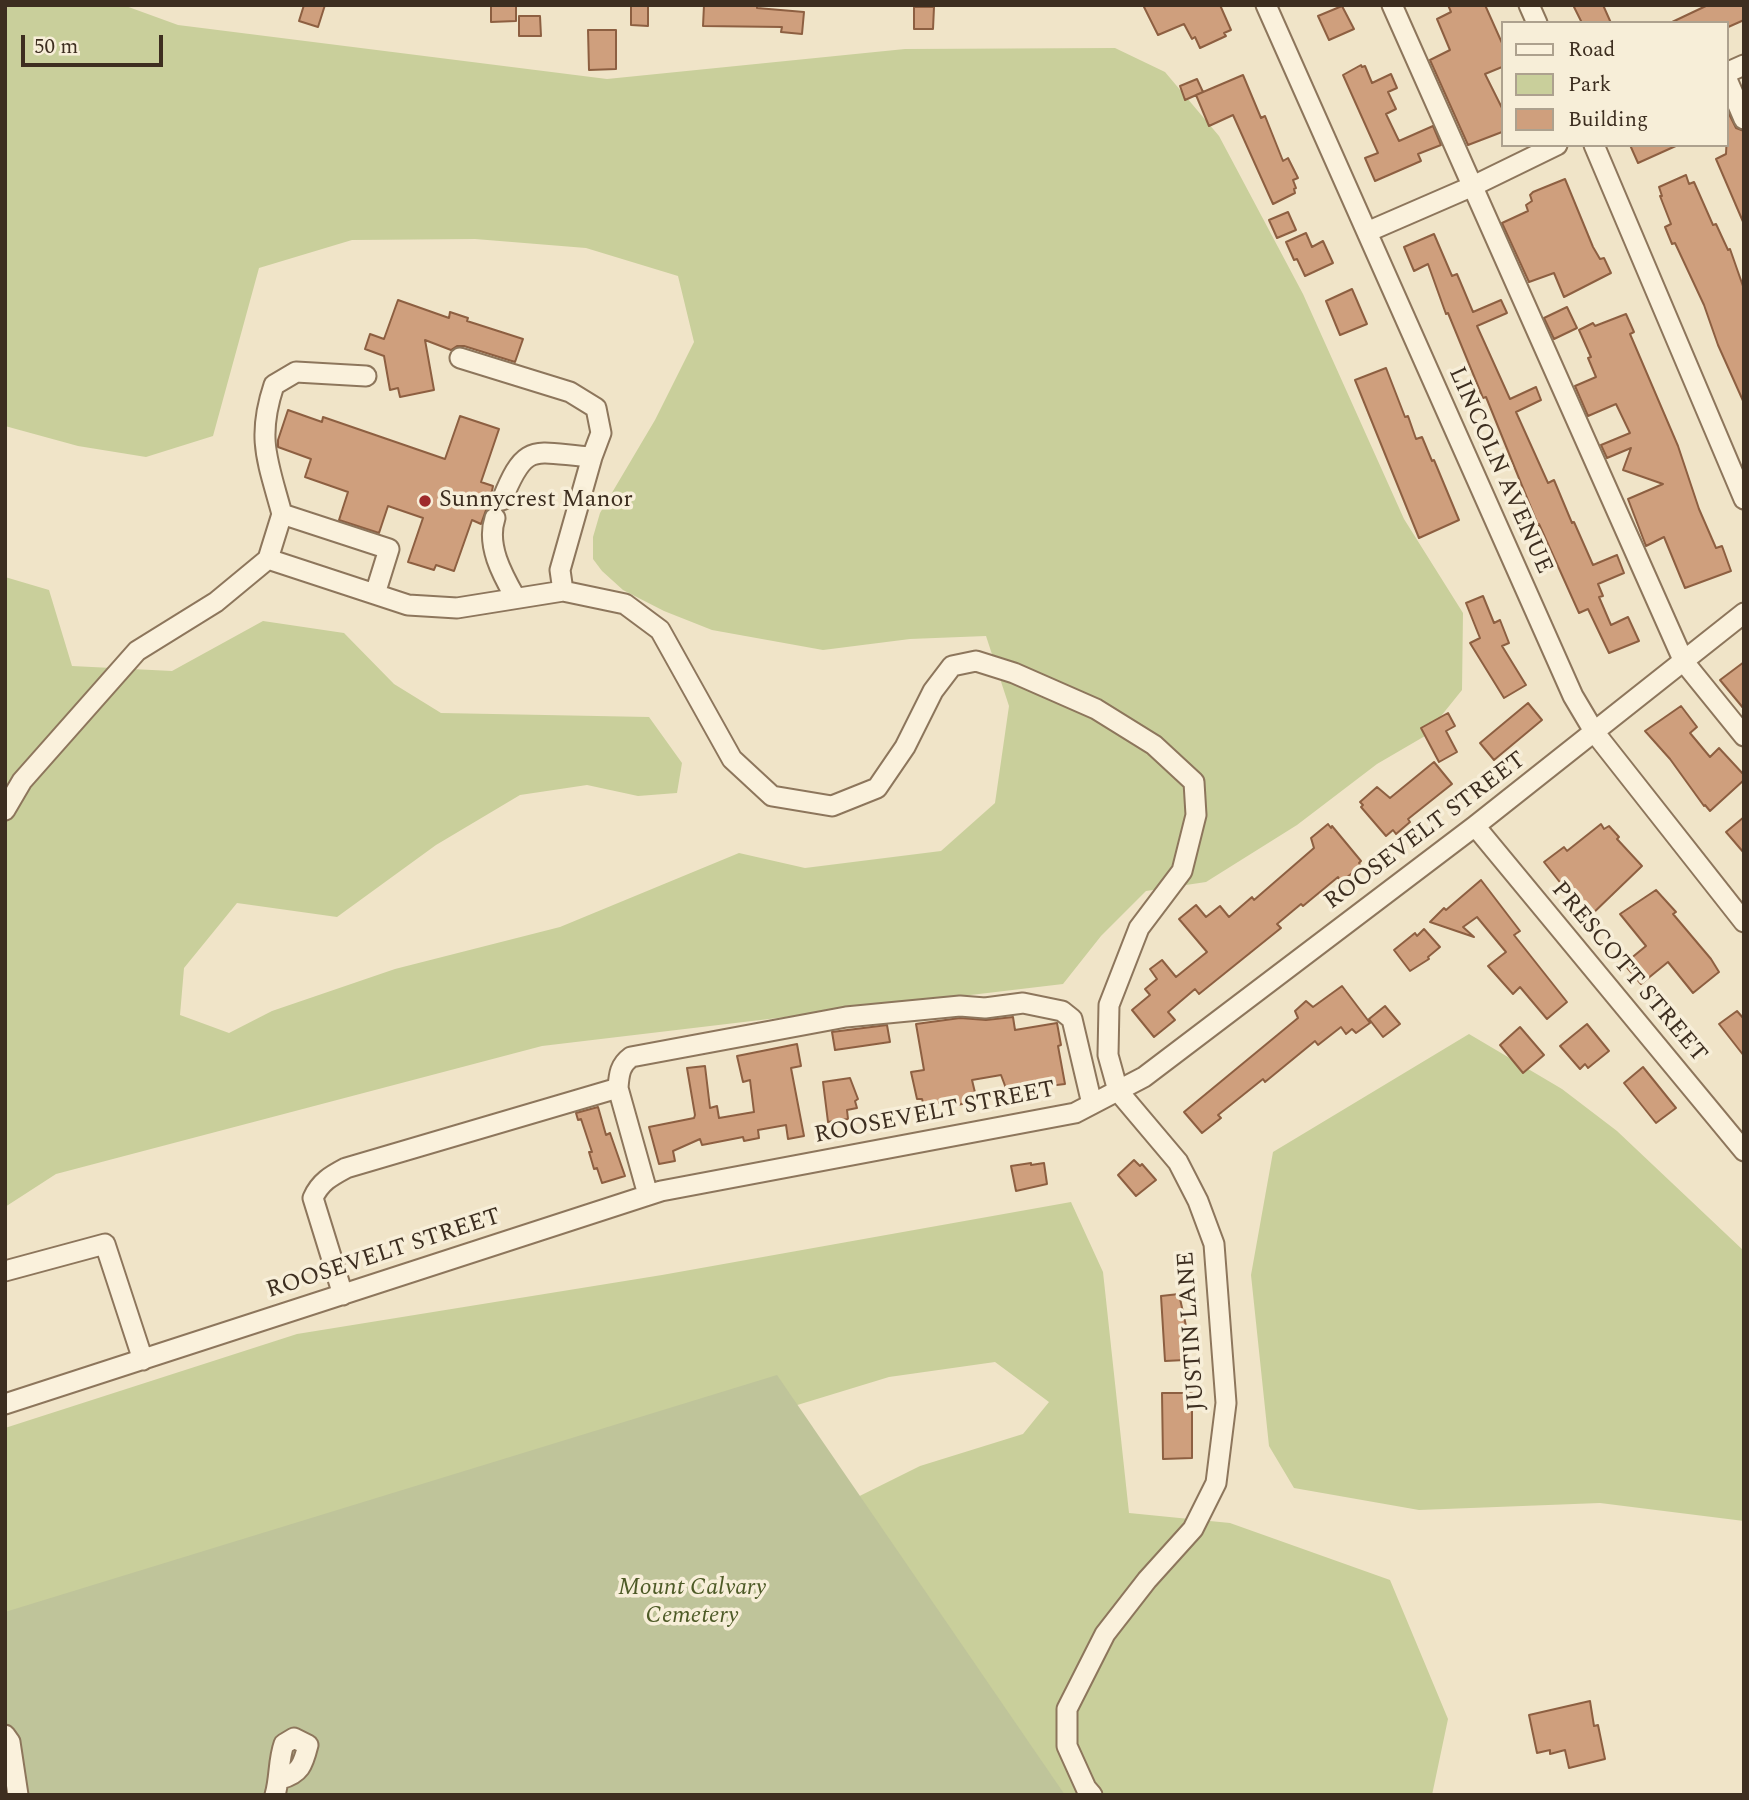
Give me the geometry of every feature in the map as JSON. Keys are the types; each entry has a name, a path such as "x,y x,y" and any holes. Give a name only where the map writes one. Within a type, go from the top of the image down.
{"street":[{"name":"LINCOLN AVENUE","path":"1266,5 1573,696 1595,733 1744,922"},
{"path":"1392,5 1684,662 1744,736"},
{"path":"1529,5 1536,21"},
{"path":"1728,74 1744,65"},
{"path":"1728,80 1744,119"},
{"path":"1367,232 1473,186 1553,147"},
{"path":"1595,147 1744,499"},
{"path":"460,358 570,392 596,408 601,433 560,570 564,591"},
{"path":"5,810 22,780 137,651 216,602 268,559 282,514 263,447 265,410 274,385 296,372 366,376"},
{"path":"515,597 501,572 491,530 513,472 523,458 535,453 592,457"},
{"path":"282,514 389,549 375,594"},
{"path":"268,559 408,605 457,608 564,591 625,604 660,630 732,759 772,796 832,806 877,788 905,747 933,691 952,666 976,661 1014,673 1096,709 1154,745 1194,782 1196,815 1182,871 1139,928 1109,1005 1108,1055 1118,1091"},
{"name":"ROOSEVELT STREET","path":"5,1404 648,1195 1075,1113 1144,1077 1475,827 1744,613"},
{"name":"PRESCOTT STREET","path":"1475,827 1740,1138"},
{"path":"648,1195 618,1088 618,1076 623,1063 631,1057 656,1051 846,1017 1023,1003 1062,1011 1072,1019 1093,1104"},
{"path":"343,1295 313,1198 318,1188 329,1178 359,1164 618,1088"},
{"name":"JUSTIN LANE","path":"1092,1795 1066,1746 1067,1709 1105,1634 1147,1580 1192,1529 1216,1483 1226,1403 1210,1233 1198,1200 1178,1162 1118,1091"},
{"path":"5,1271 105,1244 143,1360"},
{"path":"5,1735 10,1742 18,1795"}],"green space":[{"path":"5,5 123,5 178,25 607,79 905,49 1115,48 1165,72 1219,136 1303,294 1404,519 1463,613 1462,690 1425,736 1377,764 1297,825 1206,882 1146,891 1101,936 1063,984 542,1046 56,1174 5,1207 5,577 49,590 72,666 172,671 263,621 344,633 394,684 441,713 649,717 682,763 677,793 638,796 587,785 520,795 436,845 337,917 237,903 184,968 180,1015 229,1033 272,1011 395,969 560,927 739,853 805,868 941,851 995,803 1009,706 986,636 910,639 823,650 712,630 664,611 623,590 602,571 593,559 593,537 600,513 655,420 694,342 678,276 586,248 475,239 352,240 259,268 213,436 146,457 78,446 5,426"},
{"path":"1469,1034 1562,1089 1617,1131 1744,1251 1744,1521 1600,1503 1419,1510 1294,1488 1269,1446 1251,1275 1273,1152"},
{"path":"1071,1202 1103,1272 1129,1513 1230,1523 1390,1580 1448,1719 1432,1795 509,1795 765,1543 920,1466 1023,1434 1049,1402 995,1362 889,1377 5,1647 5,1428 297,1334 662,1275"},
{"name":"Mount Calvary Cemetery","path":"777,1375 1065,1795 5,1795 5,1612"}],"building":[{"path":"304,5 325,5 318,27 299,21"},
{"path":"491,5 516,5 516,21 491,22"},
{"path":"631,5 648,5 648,26 631,25"},
{"path":"704,5 757,5 757,8 804,12 802,34 781,32 782,27 703,26"},
{"path":"1143,5 1220,5 1231,30 1224,33 1226,36 1200,48 1184,24 1158,35"},
{"path":"1448,5 1485,5 1500,39 1500,68 1485,74 1500,104 1500,133 1468,145 1430,60 1450,50 1437,19 1451,12"},
{"path":"1573,5 1603,5 1610,21 1581,21"},
{"path":"1708,5 1744,5 1744,20 1728,27 1728,21 1674,21"},
{"path":"1342,6 1354,29 1329,40 1318,16"},
{"path":"914,7 934,7 933,29 914,29"},
{"path":"519,16 540,16 541,36 519,36"},
{"path":"588,30 616,30 616,69 589,70"},
{"path":"1361,65 1365,66 1372,83 1391,74 1397,88 1388,92 1396,109 1386,114 1399,141 1433,126 1441,145 1418,154 1421,161 1375,181 1365,158 1378,153 1343,75"},
{"path":"1243,75 1261,118 1265,116 1283,161 1288,158 1298,178 1293,180 1295,193 1273,204 1233,115 1209,126 1196,95"},
{"path":"1197,79 1203,92 1185,100 1180,86"},
{"path":"1728,112 1736,128 1744,131 1744,224 1716,159 1726,154"},
{"path":"1631,147 1674,147 1638,163"},
{"path":"1686,175 1689,184 1694,182 1713,225 1716,224 1728,250 1730,249 1744,289 1744,403 1718,345 1704,305 1665,227 1671,224 1659,187"},
{"path":"1565,179 1593,247 1600,259 1604,258 1611,273 1564,297 1554,273 1529,282 1502,223 1528,211 1526,205 1532,201 1530,195 1533,192"},
{"path":"1288,212 1296,230 1277,238 1269,220"},
{"path":"1306,233 1312,247 1323,241 1333,263 1305,276 1286,242"},
{"path":"1434,234 1452,276 1457,274 1473,312 1501,300 1507,313 1477,326 1510,399 1536,387 1541,400 1516,412 1548,483 1554,480 1593,565 1617,555 1624,573 1598,584 1603,596 1599,597 1611,625 1628,617 1639,641 1609,653 1588,609 1579,613 1538,525 1486,397 1483,398 1448,313 1446,314 1428,264 1414,271 1404,247"},
{"path":"1352,289 1367,324 1340,335 1326,301"},
{"path":"398,300 449,318 450,312 468,318 467,321 523,339 515,362 464,346 451,350 425,340 434,390 400,397 398,388 390,390 384,356 365,349 370,334 384,339"},
{"path":"1567,307 1577,328 1554,339 1544,318"},
{"path":"1626,314 1634,332 1630,334 1678,446 1699,509 1716,548 1722,546 1731,571 1685,588 1664,537 1646,546 1628,499 1663,484 1623,470 1631,448 1607,458 1601,445 1630,433 1616,404 1588,416 1575,386 1596,377 1588,358 1591,357 1579,330 1593,323 1595,326"},
{"path":"1386,368 1405,417 1408,416 1416,439 1422,437 1459,520 1419,538 1355,380"},
{"name":"Sunnycrest Manor","path":"288,410 322,422 323,417 445,459 460,416 499,429 481,482 493,486 490,501 492,506 486,510 481,524 472,520 454,571 436,565 434,570 408,562 423,518 388,506 379,533 339,520 348,492 305,477 311,459 278,447"},
{"path":"1483,596 1494,623 1500,620 1509,643 1502,646 1526,685 1504,698 1470,643 1480,638 1466,603"},
{"path":"1744,662 1744,709 1720,680"},
{"path":"1528,703 1542,720 1494,760 1480,743"},
{"path":"1681,706 1697,727 1690,733 1710,757 1719,748 1744,775 1744,780 1710,811 1645,731"},
{"path":"1448,713 1455,726 1446,731 1457,752 1439,762 1421,728"},
{"path":"1434,762 1452,784 1408,819 1410,822 1396,834 1393,830 1386,836 1361,807 1363,805 1360,802 1377,787 1390,798"},
{"path":"1744,817 1744,853 1726,832"},
{"path":"1328,824 1361,861 1361,866 1341,882 1338,877 1303,906 1301,904 1277,924 1281,928 1199,994 1195,989 1168,1012 1175,1020 1154,1037 1132,1010 1150,995 1145,989 1157,979 1150,969 1162,960 1176,977 1207,952 1179,919 1196,905 1206,917 1220,906 1229,917 1252,897 1254,900 1314,848 1311,838"},
{"path":"1601,824 1604,829 1609,826 1619,837 1617,839 1642,866 1588,918 1544,862 1564,847 1567,851"},
{"path":"1481,880 1520,931 1514,935 1567,1002 1547,1019 1520,987 1513,994 1488,966 1506,952 1477,917 1463,927 1474,937 1430,922"},
{"path":"1656,890 1676,912 1673,914 1719,972 1693,993 1668,962 1641,984 1624,964 1646,946 1620,914"},
{"path":"1424,929 1440,947 1429,959 1410,971 1394,950"},
{"path":"1342,986 1370,1023 1356,1033 1352,1029 1346,1034 1341,1027 1318,1045 1315,1041 1265,1082 1263,1079 1218,1115 1221,1118 1202,1133 1184,1112 1298,1018 1295,1011 1306,1001 1313,1007"},
{"path":"1385,1006 1400,1024 1383,1037 1369,1019"},
{"path":"1737,1011 1744,1019 1744,1056 1719,1024"},
{"path":"1013,1017 1015,1030 1057,1023 1065,1084 1007,1091 1001,1075 972,1080 977,1101 957,1105 956,1098 924,1106 922,1099 917,1099 911,1072 924,1070 916,1024 960,1018 986,1020"},
{"path":"1587,1024 1609,1051 1588,1068 1585,1064 1580,1069 1560,1046"},
{"path":"887,1025 890,1042 835,1050 832,1032"},
{"path":"1520,1027 1544,1055 1523,1073 1500,1045"},
{"path":"797,1044 801,1066 791,1068 804,1136 788,1139 786,1125 758,1130 759,1138 744,1141 743,1137 702,1145 700,1139 673,1151 675,1161 659,1164 649,1127 694,1118 695,1115 687,1068 705,1066 710,1108 717,1106 719,1118 754,1112 750,1080 743,1082 737,1056"},
{"path":"1643,1067 1676,1108 1656,1123 1624,1083"},
{"path":"850,1078 858,1099 855,1101 857,1108 847,1110 848,1119 828,1122 823,1082"},
{"path":"598,1107 606,1135 610,1133 625,1176 602,1183 597,1168 594,1169 589,1152 592,1152 581,1119 578,1120 576,1113"},
{"path":"1134,1160 1140,1166 1142,1164 1156,1180 1136,1196 1118,1175"},
{"path":"1044,1163 1047,1184 1016,1191 1011,1166"},
{"path":"1179,1294 1186,1326 1183,1327 1185,1360 1165,1361 1161,1296"},
{"path":"1162,1393 1192,1393 1192,1458 1163,1459"},
{"path":"1590,1701 1594,1726 1598,1725 1605,1759 1569,1768 1565,1750 1550,1754 1550,1750 1537,1753 1529,1715"}],"place":[{"name":"Sunnycrest Manor","path":"425,501"}]}
